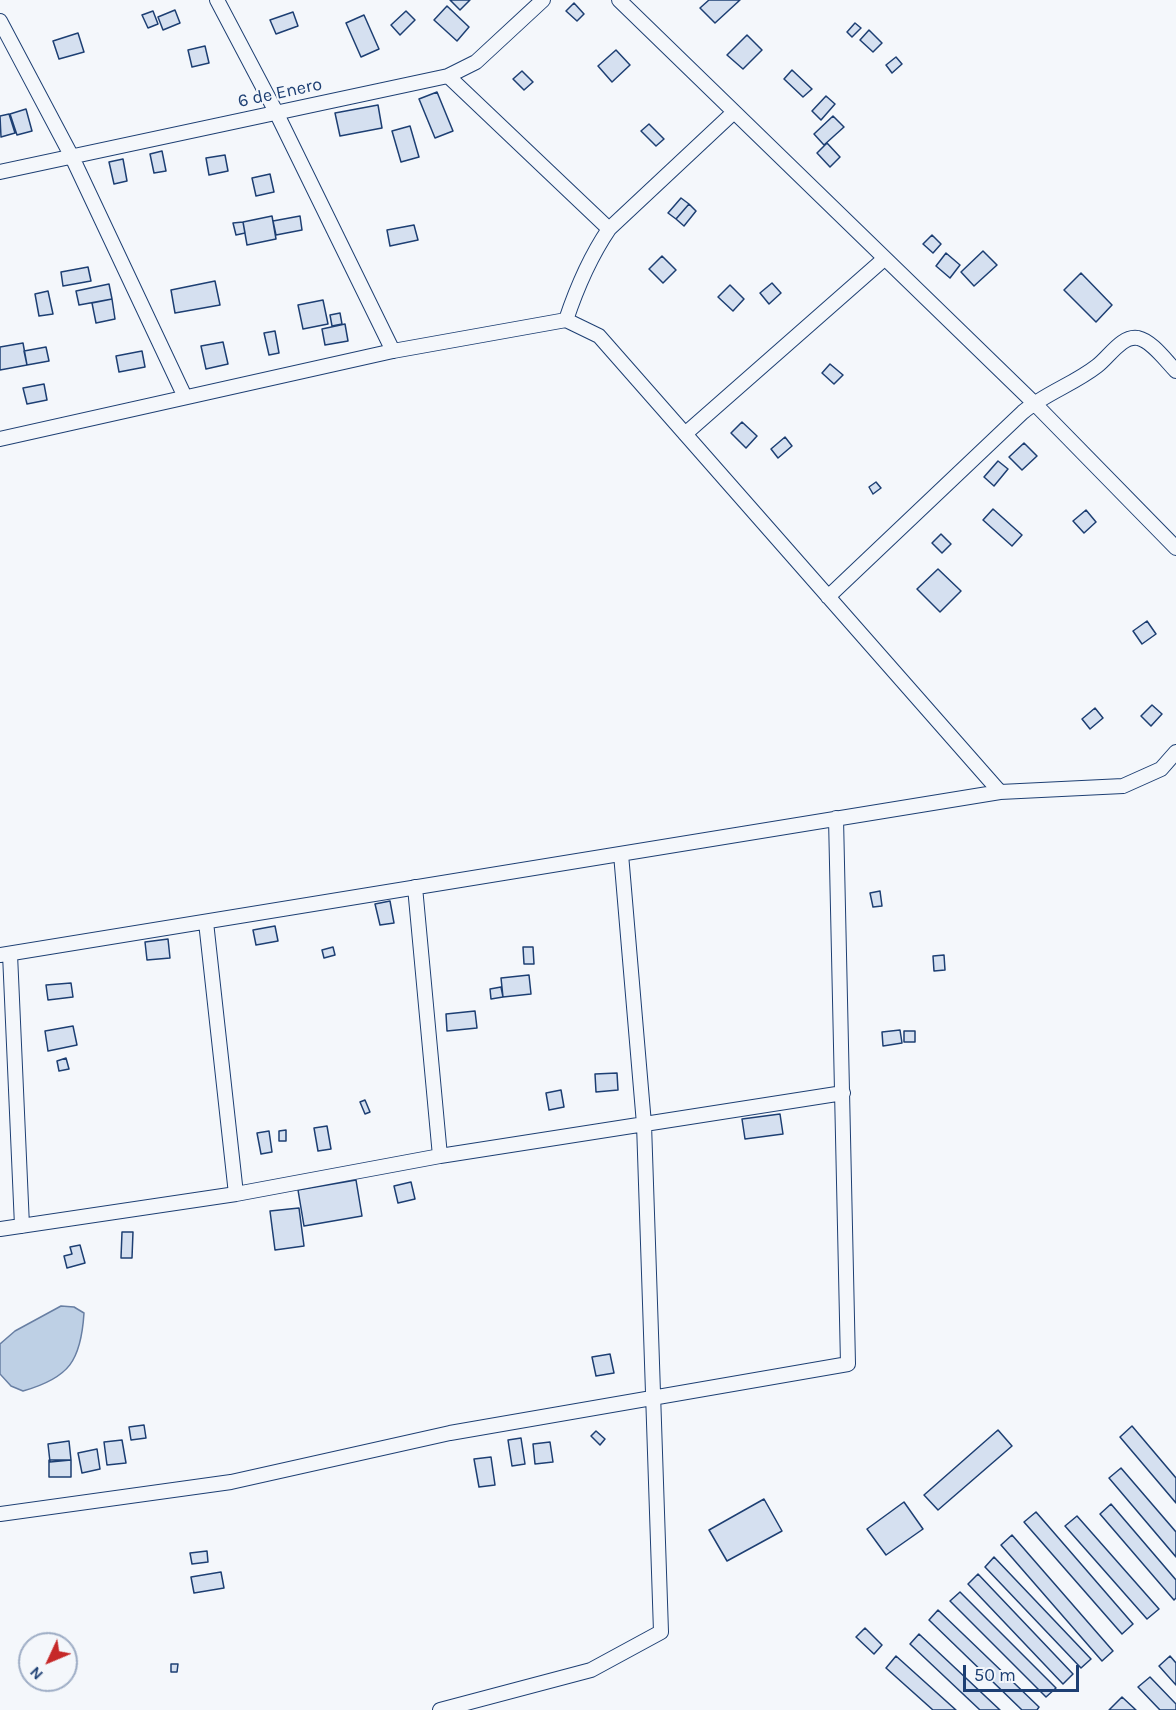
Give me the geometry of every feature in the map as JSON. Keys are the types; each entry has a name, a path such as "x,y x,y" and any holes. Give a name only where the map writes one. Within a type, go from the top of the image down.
{"street":[{"path":"217,0 276,112 393,351"},
{"name":"6 de Enero","path":"0,172 448,75 476,62 543,0"},
{"path":"619,0 1034,402 1176,548"},
{"path":"0,21 72,157 186,397"},
{"path":"448,75 609,229"},
{"path":"566,320 579,283 595,250 609,229 734,112"},
{"path":"685,434 884,259"},
{"path":"0,439 393,351 566,320 599,336 1000,792"},
{"path":"828,597 1034,402 1096,367 1132,338 1147,342 1176,371"},
{"path":"22,1226 5,955 1000,792 1123,786 1161,769 1176,752"},
{"path":"0,1514 231,1482 450,1433 848,1364 836,818"},
{"path":"440,1710 591,1670 661,1632 644,1124 621,854"},
{"path":"415,887 440,1156"},
{"path":"206,922 236,1194"},
{"path":"0,1229 236,1194 440,1156 843,1093"}],"water":[{"path":"61,1306 74,1307 84,1313 80,1344 70,1365 52,1380 39,1386 23,1391 11,1386 0,1374 0,1344 15,1331"}],"building":[{"path":"450,0 470,0 460,10"},
{"path":"709,0 740,0 715,23 700,8"},
{"path":"574,3 584,14 577,21 566,11"},
{"path":"447,6 469,27 457,41 434,20"},
{"path":"175,10 180,23 163,30 158,17"},
{"path":"153,11 158,24 148,28 142,15"},
{"path":"406,11 415,20 400,35 391,25"},
{"path":"293,12 298,26 276,34 270,20"},
{"path":"364,15 379,49 361,57 346,23"},
{"path":"855,23 861,28 852,37 847,32"},
{"path":"869,30 882,43 873,52 860,40"},
{"path":"78,33 84,52 59,59 53,41"},
{"path":"747,35 762,50 743,69 727,55"},
{"path":"205,46 209,63 192,67 188,50"},
{"path":"616,50 630,65 612,82 598,66"},
{"path":"896,57 902,64 892,73 886,65"},
{"path":"792,70 812,89 803,97 784,79"},
{"path":"522,71 533,82 524,90 513,79"},
{"path":"437,92 453,131 435,138 419,99"},
{"path":"826,96 835,104 821,120 812,111"},
{"path":"378,105 382,128 340,136 335,113"},
{"path":"26,109 32,131 17,135 10,114"},
{"path":"9,114 15,133 1,137 0,116"},
{"path":"833,116 844,127 824,145 814,134"},
{"path":"649,124 664,139 656,146 641,131"},
{"path":"410,126 419,157 401,162 392,131"},
{"path":"827,143 840,157 830,167 817,153"},
{"path":"162,151 166,171 154,173 150,154"},
{"path":"225,155 228,171 209,175 206,158"},
{"path":"123,159 127,181 114,184 109,162"},
{"path":"270,174 274,192 256,196 252,178"},
{"path":"681,198 689,204 676,219 668,213"},
{"path":"689,204 696,211 684,226 676,219"},
{"path":"272,216 276,239 247,245 243,222"},
{"path":"300,216 302,230 276,235 273,221"},
{"path":"243,222 245,233 236,235 233,223"},
{"path":"414,225 418,240 390,246 387,230"},
{"path":"932,235 941,244 933,253 923,244"},
{"path":"983,251 997,265 974,286 961,272"},
{"path":"946,253 960,265 950,278 936,266"},
{"path":"662,256 676,270 663,283 649,269"},
{"path":"88,267 91,281 63,286 61,272"},
{"path":"1081,273 1112,305 1096,322 1064,290"},
{"path":"215,281 220,305 175,313 171,290"},
{"path":"772,283 781,293 769,304 760,293"},
{"path":"109,284 112,299 79,305 76,291"},
{"path":"730,285 744,299 733,311 718,297"},
{"path":"48,291 53,314 39,316 35,294"},
{"path":"112,299 115,319 96,323 92,303"},
{"path":"323,300 328,324 303,329 298,305"},
{"path":"340,313 342,324 332,326 330,315"},
{"path":"345,324 348,341 325,345 322,329"},
{"path":"275,331 279,353 269,355 264,333"},
{"path":"223,342 228,364 206,369 201,346"},
{"path":"23,343 27,365 0,370 0,347"},
{"path":"46,347 49,361 27,365 24,351"},
{"path":"142,351 145,367 119,372 116,356"},
{"path":"830,364 843,375 834,384 822,373"},
{"path":"44,384 47,400 27,404 23,388"},
{"path":"742,422 757,436 746,448 731,433"},
{"path":"785,437 792,446 778,458 771,449"},
{"path":"1024,443 1037,456 1022,470 1009,457"},
{"path":"998,461 1008,469 994,486 984,477"},
{"path":"876,482 881,488 873,494 869,487"},
{"path":"993,509 1022,535 1012,546 983,520"},
{"path":"1086,510 1096,522 1084,533 1073,521"},
{"path":"941,534 951,544 942,553 932,543"},
{"path":"938,569 961,591 940,612 917,589"},
{"path":"1147,621 1156,634 1142,644 1133,631"},
{"path":"1152,705 1162,714 1151,726 1141,716"},
{"path":"1095,708 1103,718 1090,729 1082,719"},
{"path":"880,891 882,906 873,907 870,893"},
{"path":"390,901 394,923 380,925 375,904"},
{"path":"275,926 278,941 256,945 253,930"},
{"path":"168,939 170,958 147,960 145,942"},
{"path":"333,947 335,955 324,958 322,950"},
{"path":"523,947 533,947 534,964 524,964"},
{"path":"944,955 945,970 934,971 933,956"},
{"path":"529,975 531,994 503,997 501,978"},
{"path":"71,983 73,997 48,1000 46,985"},
{"path":"501,987 503,997 491,999 490,989"},
{"path":"475,1011 477,1028 447,1031 446,1014"},
{"path":"73,1026 77,1045 48,1051 45,1031"},
{"path":"900,1030 902,1043 883,1046 882,1032"},
{"path":"904,1031 915,1031 915,1042 904,1042"},
{"path":"66,1058 69,1069 59,1071 57,1061"},
{"path":"617,1073 618,1090 596,1092 595,1074"},
{"path":"561,1090 564,1107 549,1110 546,1093"},
{"path":"365,1100 370,1112 365,1114 360,1102"},
{"path":"780,1114 783,1134 745,1139 742,1119"},
{"path":"327,1126 331,1149 318,1151 314,1128"},
{"path":"286,1130 286,1141 279,1141 279,1131"},
{"path":"269,1131 272,1152 261,1154 257,1133"},
{"path":"356,1180 362,1216 304,1226 298,1190"},
{"path":"411,1182 415,1199 398,1203 394,1186"},
{"path":"299,1208 304,1246 275,1250 270,1211"},
{"path":"122,1232 133,1232 132,1258 121,1258"},
{"path":"80,1245 85,1263 67,1268 64,1256 72,1254 70,1247"},
{"path":"610,1354 614,1373 596,1376 592,1357"},
{"path":"144,1425 146,1438 131,1440 129,1427"},
{"path":"1132,1426 1176,1478 1176,1503 1120,1437"},
{"path":"998,1430 1012,1446 938,1510 924,1495"},
{"path":"596,1431 605,1439 600,1445 591,1436"},
{"path":"521,1438 525,1464 512,1466 508,1440"},
{"path":"122,1440 126,1463 107,1465 104,1442"},
{"path":"69,1441 71,1460 50,1462 48,1444"},
{"path":"550,1442 553,1462 535,1464 533,1444"},
{"path":"97,1449 100,1469 82,1473 78,1453"},
{"path":"491,1457 495,1485 479,1487 474,1459"},
{"path":"49,1460 71,1460 71,1477 49,1477"},
{"path":"1121,1468 1176,1532 1176,1557 1109,1478"},
{"path":"764,1499 782,1531 727,1561 709,1530"},
{"path":"904,1502 923,1529 886,1555 867,1529"},
{"path":"1111,1504 1176,1580 1174,1600 1100,1514"},
{"path":"1036,1512 1133,1624 1122,1634 1024,1522"},
{"path":"1077,1516 1159,1609 1147,1619 1065,1526"},
{"path":"1012,1535 1113,1651 1102,1661 1001,1545"},
{"path":"207,1551 208,1562 192,1564 190,1553"},
{"path":"994,1557 1091,1659 1081,1668 985,1567"},
{"path":"221,1572 224,1588 194,1593 191,1577"},
{"path":"978,1574 1073,1674 1063,1684 968,1584"},
{"path":"960,1592 1056,1688 1046,1697 950,1601"},
{"path":"938,1610 1039,1707 1037,1710 1022,1710 929,1620"},
{"path":"865,1628 882,1645 874,1654 856,1637"},
{"path":"919,1634 1000,1710 980,1710 910,1644"},
{"path":"896,1656 956,1710 933,1710 886,1668"},
{"path":"1170,1656 1176,1663 1176,1685 1159,1666"},
{"path":"171,1664 178,1664 177,1672 171,1672"},
{"path":"1150,1677 1176,1704 1176,1710 1160,1710 1138,1687"},
{"path":"1122,1697 1136,1710 1109,1710"}]}
